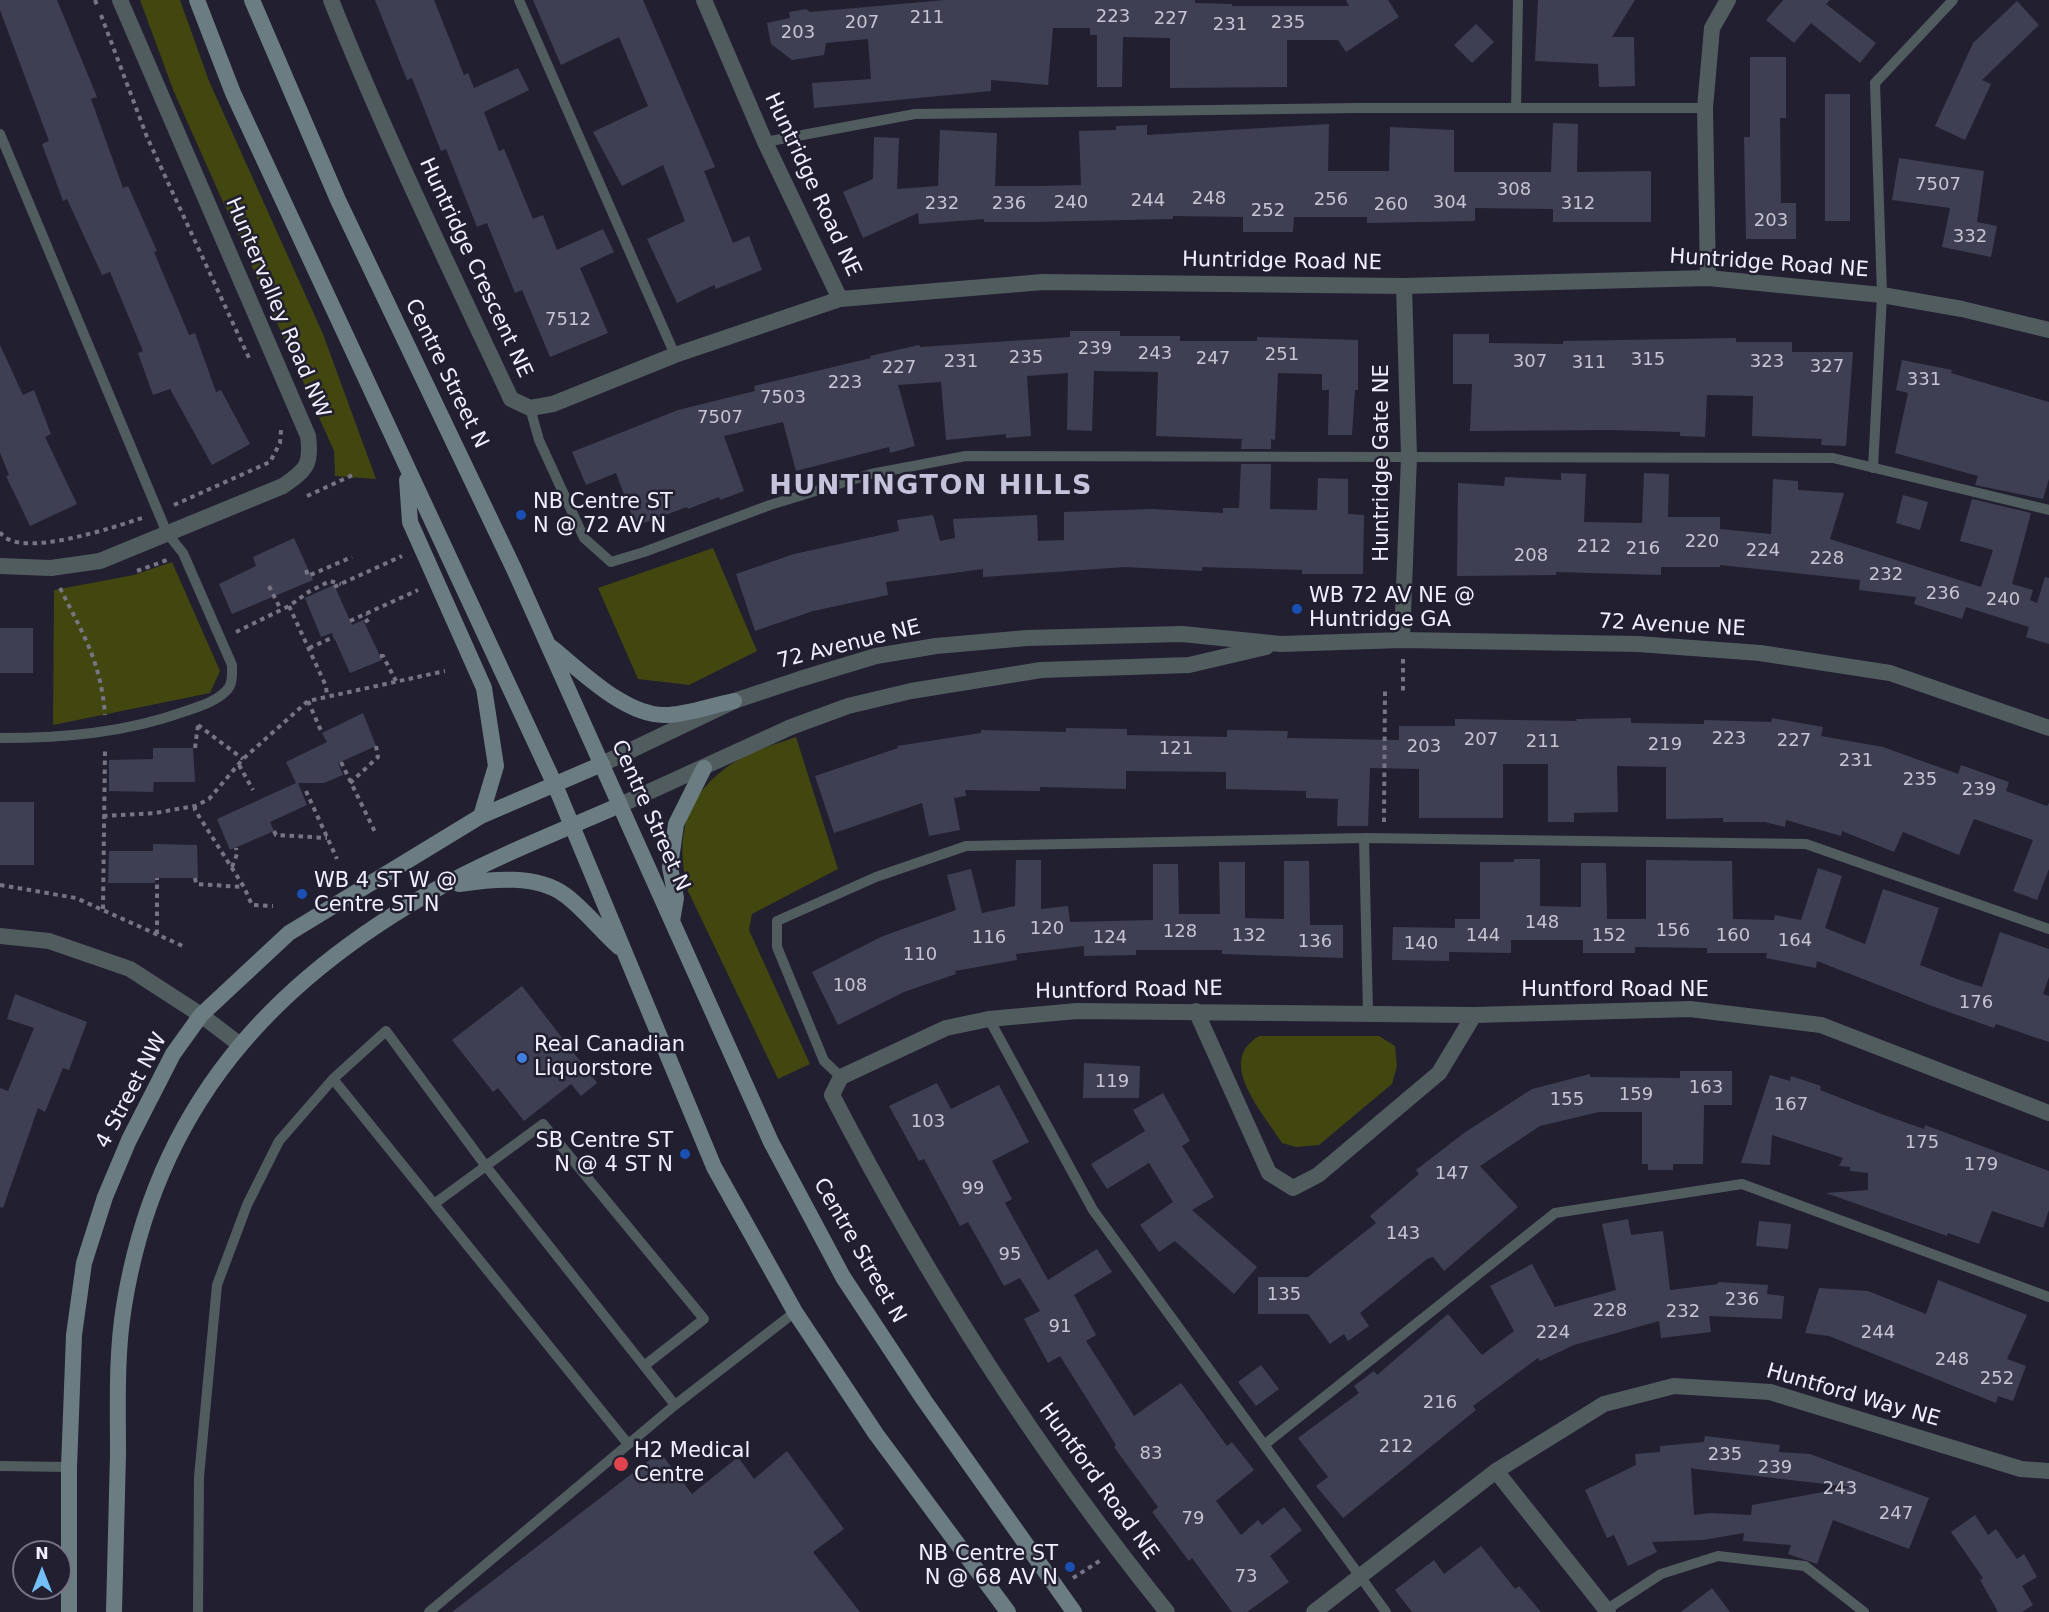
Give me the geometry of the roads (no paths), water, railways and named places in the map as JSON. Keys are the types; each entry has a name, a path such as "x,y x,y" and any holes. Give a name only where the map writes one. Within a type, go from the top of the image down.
{"main road":[{"path":"197,0 233,93 406,470 555,785 714,1167 795,1312 876,1434 1008,1612"},
{"name":"Centre Street N","path":"252,0 338,200 549,645 771,1142 843,1277 924,1401 1074,1612"},
{"path":"406,470 410,522 484,688 491,721 496,766 481,816"},
{"path":"549,645 622,703 640,710 664,715 734,700"},
{"name":"72 Avenue NE","path":"555,785 602,764"},
{"path":"672,921 676,898 670,867 676,824 704,768"},
{"name":"4 Street NW","path":"69,1612 69,1467 74,1335 84,1263 105,1197 129,1140 173,1054 201,1015 289,933 481,816 555,785"},
{"name":"72 Avenue NE","path":"573,826 620,805"},
{"path":"114,1612 118,1364 123,1309 134,1252 155,1189 179,1134 213,1079 239,1044 272,1008 326,962 444,885 573,826"},
{"path":"444,885 481,881 539,882 565,894 623,950"}],"street":[{"name":"Huntervalley Road NW","path":"0,566 51,568 100,561 283,486 303,471 310,454 308,436 120,0"},
{"name":"Huntridge Crescent NE","path":"331,0 414,194 511,399 530,408 553,404 675,355 840,299"},
{"name":"Huntridge Road NE","path":"704,0 765,142 840,299 1043,282 1404,286 1708,278 1882,295 1962,309 2049,330"},
{"path":"1708,278 1705,108 1712,28 1728,0"},
{"name":"Huntridge Gate NE","path":"1402,640 1408,457 1404,286"},
{"name":"72 Avenue NE","path":"602,764 734,700 876,656 936,646 1027,638 1182,634 1281,644 1402,640 1638,644 1760,653 1890,673 2049,728"},
{"name":"72 Avenue NE","path":"620,805 791,727 848,706 911,691 1041,670 1189,665 1281,644"},
{"path":"0,936 49,941 130,969 201,1015 239,1044"},
{"name":"Huntford Road NE","path":"1167,1612 1121,1554 1003,1389 886,1198 832,1095 841,1077 946,1028 989,1019 1077,1011 1474,1015 1690,1009 1821,1025 2049,1113"},
{"path":"1196,1011 1269,1173 1293,1188 1318,1175 1439,1072 1474,1015"},
{"name":"Huntford Way NE","path":"1314,1612 1496,1471 1604,1404 1674,1386 1770,1392 2020,1469 2049,1471"},
{"path":"1496,1471 1607,1611"}],"lane":[{"path":"519,0 675,355"},
{"path":"1516,107 1518,0"},
{"path":"1873,468 1882,295 1875,83 1953,0"},
{"path":"765,142 915,114 1516,107 1705,108"},
{"path":"0,134 158,512 167,532 183,553 232,665 233,677 228,690 212,702 104,734 0,738"},
{"path":"530,408 539,440 584,538 611,562 770,505 871,474 966,456 1833,458 2049,510"},
{"path":"1364,838 1368,1013"},
{"path":"841,1077 824,1061 781,958 777,947 777,921 876,877 966,846 1364,838 1806,844 2049,929"},
{"path":"989,1019 1093,1210 1386,1612"},
{"path":"198,1612 199,1477 217,1285 247,1204 279,1141 333,1078 386,1031 485,1165 675,1405"},
{"path":"333,1078 628,1444"},
{"path":"434,1204 543,1124 704,1319 644,1366"},
{"path":"1264,1445 1555,1213 1742,1184 2049,1297"},
{"path":"429,1612 675,1405 795,1312"},
{"path":"0,1466 69,1467"},
{"path":"1607,1611 1661,1574 1718,1556 1805,1566 1864,1612"}],"place":[{"name":"NB Centre ST N @ 72 AV N","path":"521,515"},
{"name":"WB 72 AV NE @ Huntridge GA","path":"1297,609"},
{"name":"WB 4 ST W @ Centre ST N","path":"302,894"},
{"name":"Real Canadian Liquorstore","path":"522,1058"},
{"name":"SB Centre ST N @ 4 ST N","path":"685,1154"},
{"name":"H2 Medical Centre","path":"621,1464"},
{"name":"NB Centre ST N @ 68 AV N","path":"1070,1567"}],"district":[{"name":"HUNTINGTON HILLS","path":"931,487"}]}
